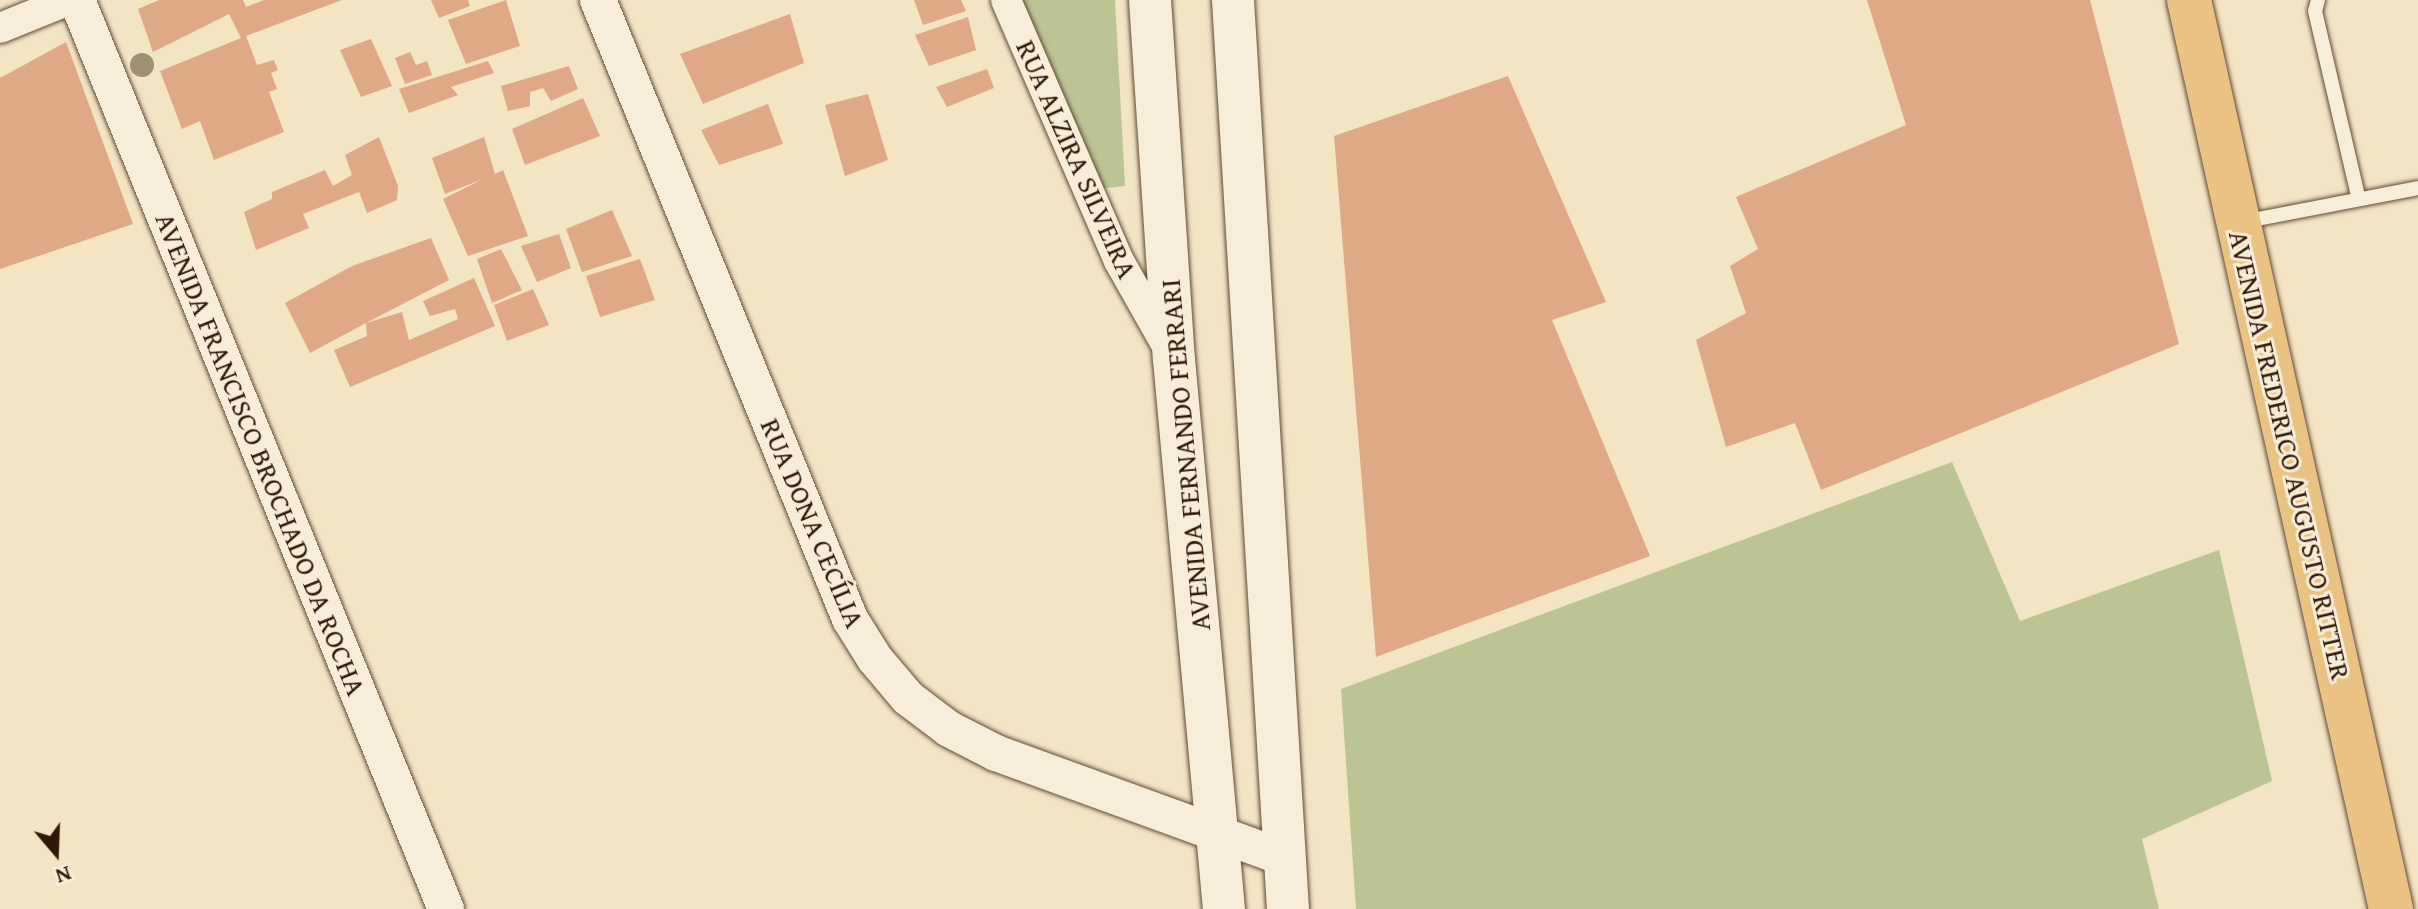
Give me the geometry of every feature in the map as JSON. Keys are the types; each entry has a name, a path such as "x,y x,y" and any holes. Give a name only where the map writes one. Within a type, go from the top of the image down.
{"main road":[{"name":"AVENIDA FERNANDO FERRARI","path":"1150,0 1174,359 1220,838 1224,909"},
{"path":"1233,0 1288,909"},
{"name":"AVENIDA FREDERICO AUGUSTO RITTER","path":"2189,0 2391,909"}],"street":[{"path":"0,28 69,0"},
{"name":"AVENIDA FRANCISCO BROCHADO DA ROCHA","path":"77,0 446,909"},
{"name":"RUA DONA CECÍLIA","path":"598,0 850,619 875,659 908,698 949,729 996,753 1220,838 1285,858"},
{"name":"RUA ALZIRA SILVEIRA","path":"1006,0 1119,261 1174,359"}],"lane":[{"path":"2318,0 2315,11 2358,196"},
{"path":"2239,223 2358,196 2418,188"}],"green space":[{"path":"1011,0 1115,0 1125,186 1087,190"},
{"path":"1952,462 2020,621 2219,550 2272,781 2142,839 2159,909 1356,909 1341,689"}],"building":[{"path":"159,0 243,0 246,7 264,0 342,0 246,36 257,65 274,60 278,70 271,73 277,89 269,92 284,132 214,160 200,121 182,129 160,71 241,38 229,14 153,52 138,9"},
{"path":"431,0 468,0 470,6 439,18"},
{"path":"506,0 520,46 466,64 448,20"},
{"path":"914,0 961,0 966,11 923,25"},
{"path":"1867,0 2090,0 2179,344 1821,490 1795,423 1726,447 1696,340 1746,313 1730,266 1758,249 1736,197 1906,125"},
{"path":"790,14 804,63 703,104 680,54"},
{"path":"968,17 976,50 929,66 915,35"},
{"path":"371,39 392,86 361,97 340,50"},
{"path":"66,42 133,224 0,269 0,78"},
{"path":"410,52 416,65 427,61 432,75 405,84 395,58"},
{"path":"488,61 494,73 451,87 458,95 409,113 399,89"},
{"path":"569,66 578,89 551,101 543,88 530,92 530,106 508,111 501,86"},
{"path":"987,69 994,88 947,107 936,87"},
{"path":"1508,76 1606,302 1552,320 1650,556 1376,657 1334,136"},
{"path":"868,94 888,160 845,176 825,105"},
{"path":"583,98 600,136 525,165 512,129"},
{"path":"768,104 783,144 719,165 701,130"},
{"path":"379,137 398,186 397,200 367,213 359,192 303,214 309,228 256,250 244,212 272,199 272,192 325,170 333,186 352,175 345,155"},
{"path":"484,137 495,174 503,170 528,236 468,256 443,199 483,179 445,194 432,158"},
{"path":"612,210 632,256 582,272 566,229"},
{"path":"559,234 571,268 537,282 521,246"},
{"path":"431,238 449,280 310,353 285,303 352,266"},
{"path":"501,249 522,290 492,303 477,259"},
{"path":"640,259 655,300 600,317 586,276"},
{"path":"474,278 495,326 350,387 334,350 367,336 366,323 402,312 409,340 458,319 455,309 430,316 423,301"},
{"path":"533,289 549,325 507,341 494,305"}]}
